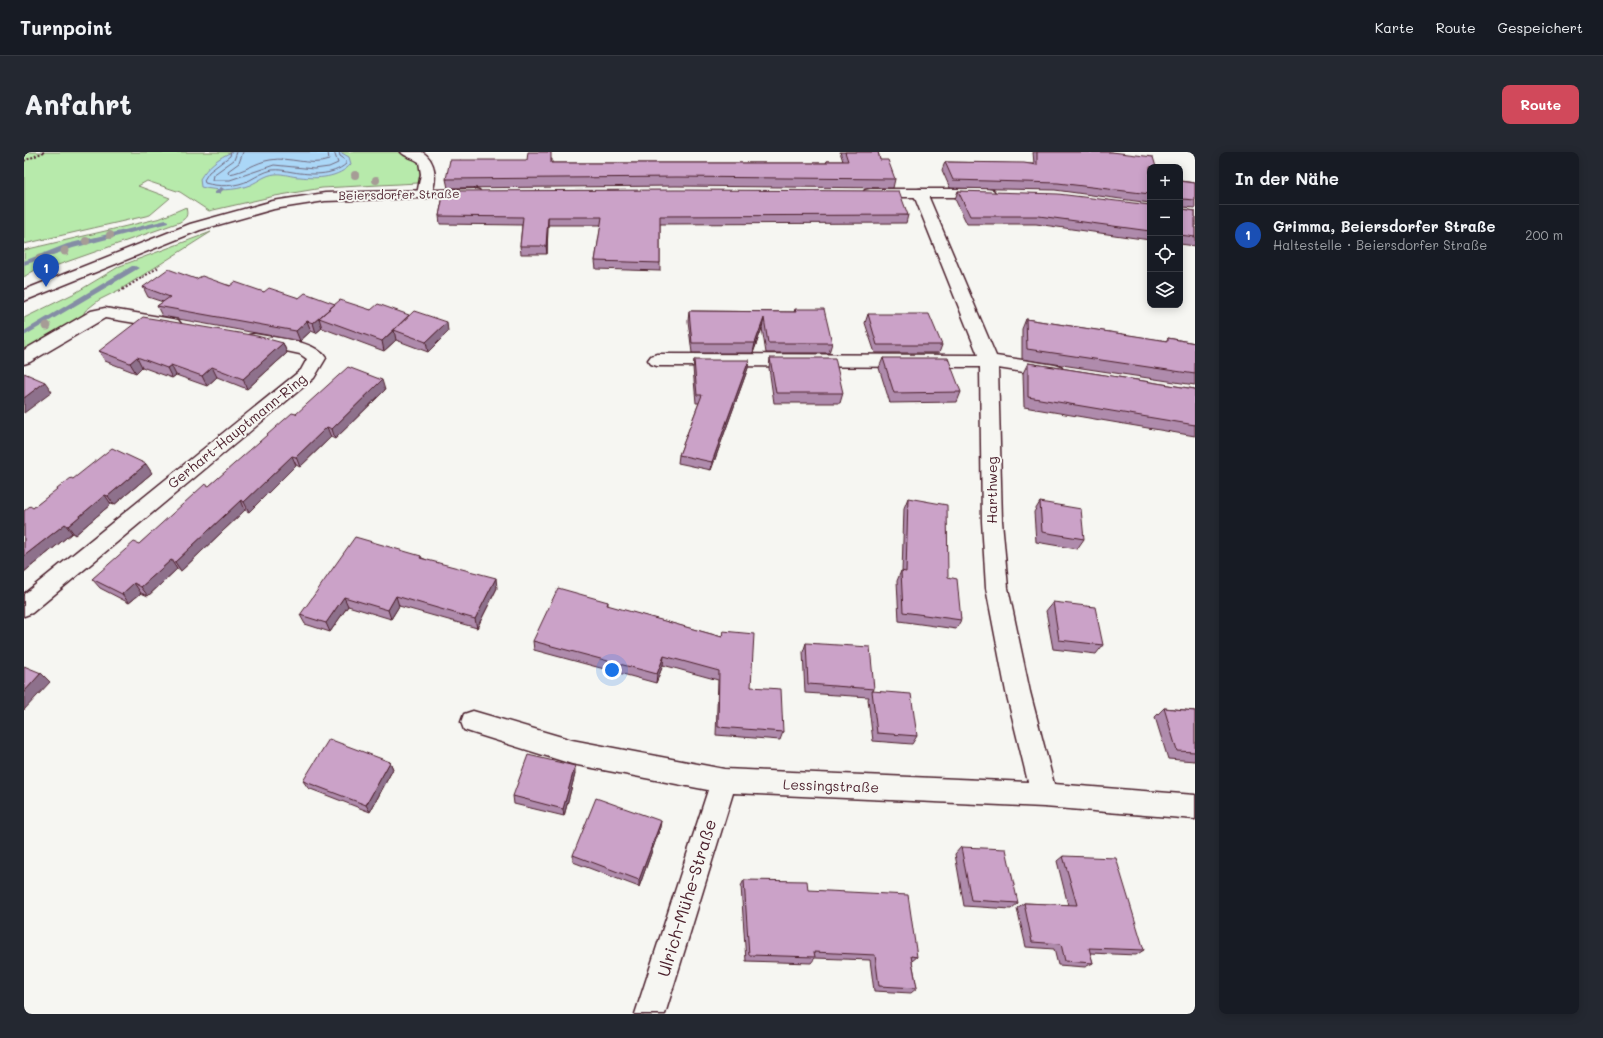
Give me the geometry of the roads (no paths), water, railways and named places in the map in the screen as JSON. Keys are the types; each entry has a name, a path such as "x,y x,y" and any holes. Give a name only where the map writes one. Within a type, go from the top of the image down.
{"street":[{"path":"408,152 421,157 426,164 428,172 424,194"},
{"name":"Beiersdorfer Straße","path":"24,296 195,228 273,205 325,197 487,193"},
{"path":"857,193 1002,193"},
{"name":"Harthweg","path":"920,193 989,360 992,521 997,588 1018,692 1044,795"},
{"path":"24,358 97,315 105,313 192,328"},
{"name":"Gerhart-Hauptmann-Ring","path":"24,607 308,374 317,358 306,350 238,336"},
{"path":"657,360 989,360 1073,374"},
{"name":"Lessingstraße","path":"473,722 572,752 724,781 1044,795 1195,807"},
{"name":"Ulrich-Mühe-Straße","path":"650,1014 724,781"}],"water":[{"path":"232,152 340,152 349,157 351,164 346,169 334,175 307,178 275,174 265,177 250,185 238,188 219,190 201,187 200,179 206,170 218,160"}],"waterway":[{"path":"217,193 221,189"},
{"path":"24,263 70,246 166,222"},
{"path":"24,334 135,268"}],"place":[{"name":"Grimma, Beiersdorfer Straße","path":"46,287"}]}
